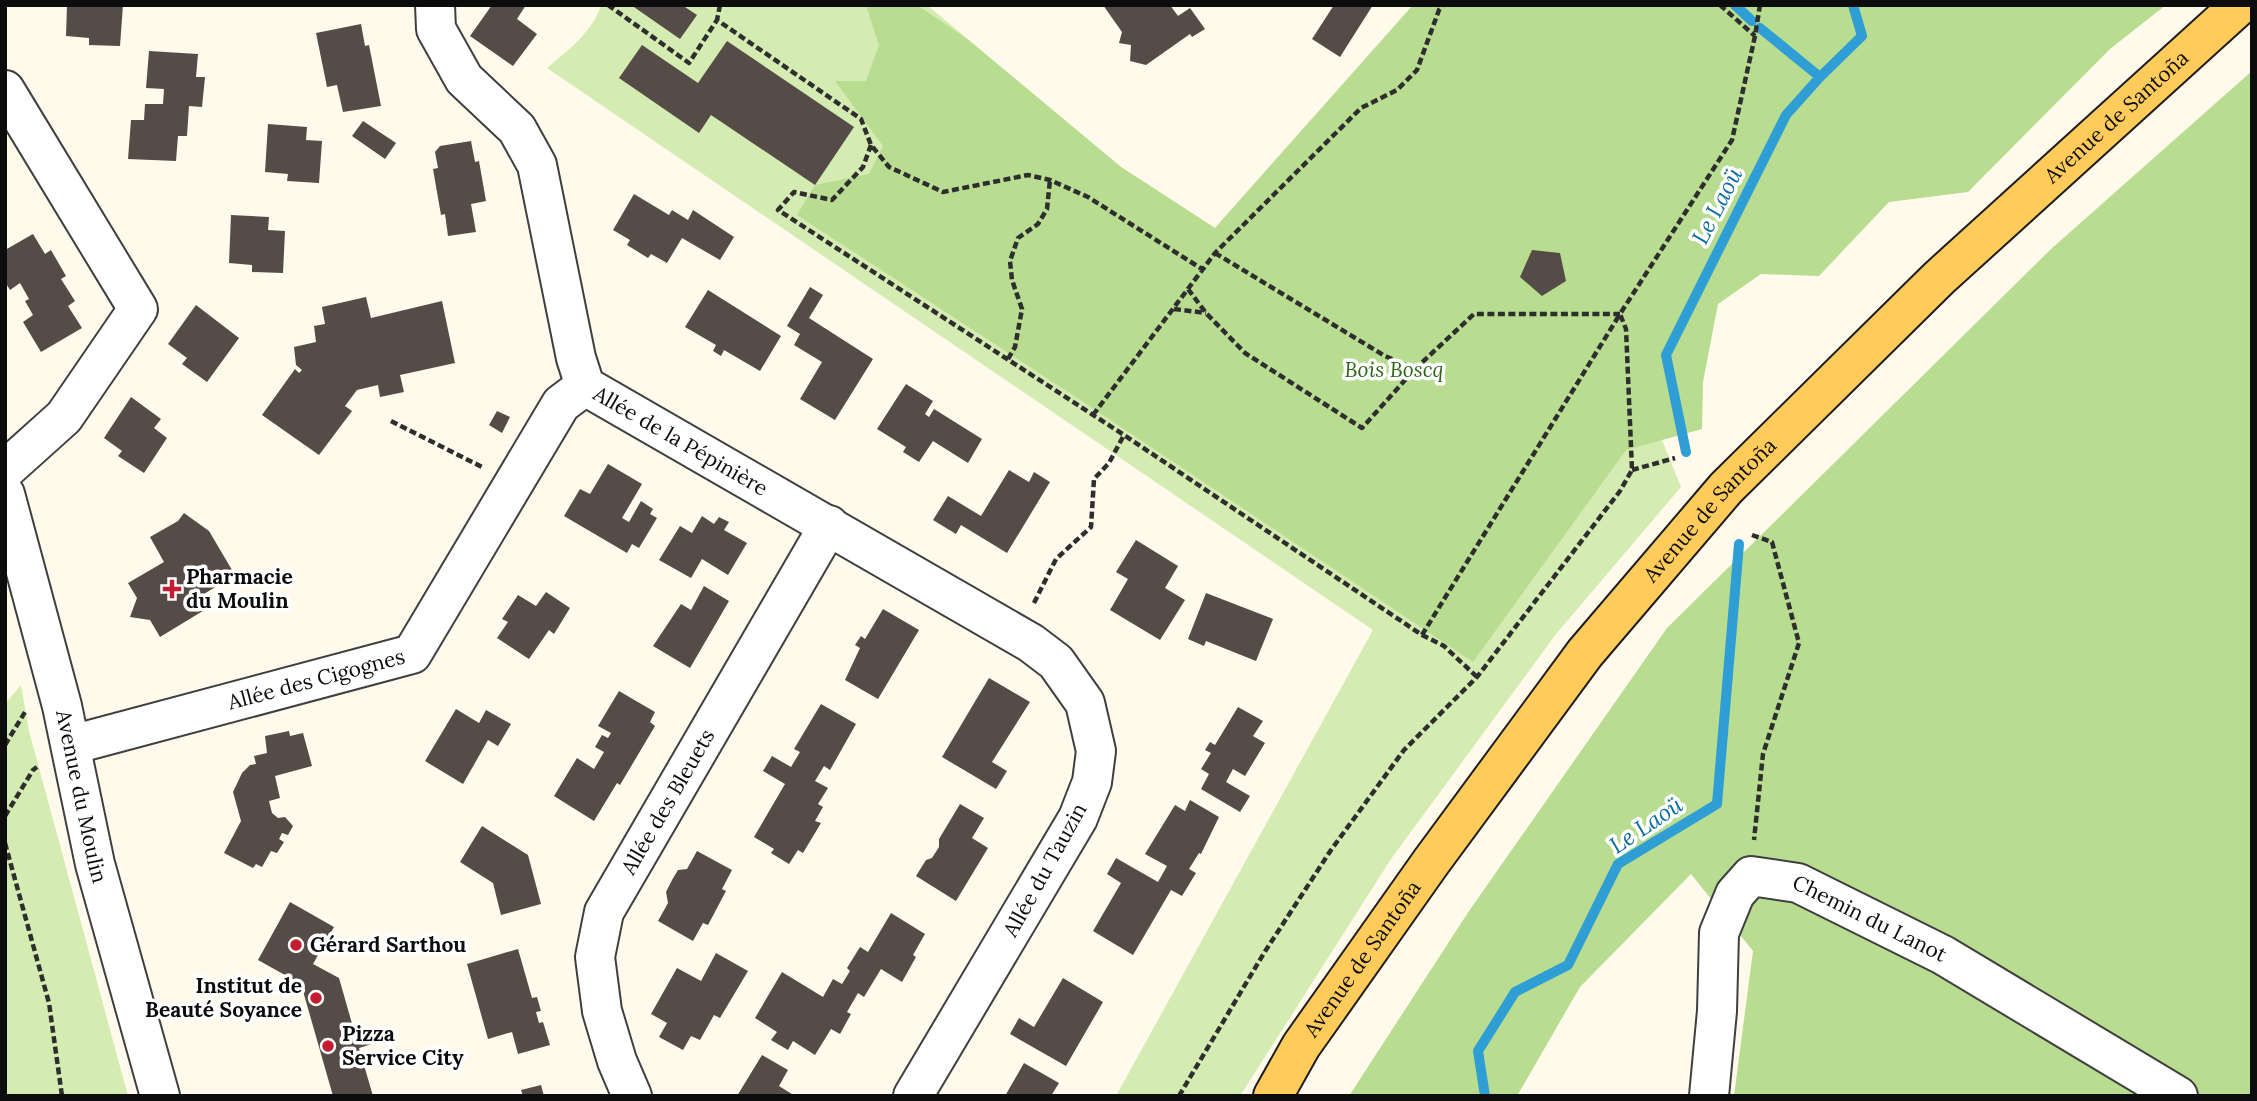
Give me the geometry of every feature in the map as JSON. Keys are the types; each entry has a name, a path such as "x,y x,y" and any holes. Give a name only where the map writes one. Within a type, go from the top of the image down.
{"main road":[{"name":"Avenue de Santoña","path":"1272,1096 1301,1046 1415,883 1585,653 1726,488 1939,278 2240,5"}],"street":[{"name":"Allée de la Pépinière","path":"435,5 436,29 464,79 517,129 537,164 576,358 586,386 1031,643"},
{"path":"5,90 138,309 64,417 5,470"},
{"name":"Allée des Cigognes","path":"71,745 412,654 561,404 586,386"},
{"name":"Avenue du Moulin","path":"5,494 71,745 95,863 159,1096"},
{"name":"Allée des Bleuets","path":"632,1096 617,1061 602,1011 595,957 604,912 829,525"},
{"name":"Allée du Tauzin","path":"914,1096 1079,818 1092,782 1096,751 1085,703 1056,662 1031,643"},
{"path":"1709,1096 1717,1011 1719,933 1735,894 1751,876"},
{"name":"Chemin du Lanot","path":"1751,876 1798,883 1943,955 2178,1096"}],"path":[{"path":"608,5 689,63 717,20 720,5"},
{"path":"1093,415 1215,253 1361,108 1397,90 1417,70 1443,5"},
{"path":"1720,5 1755,36"},
{"path":"1422,635 1620,314 1732,140 1760,5"},
{"path":"717,20 861,120 871,145 889,167 943,192 1028,175 1050,180 1088,197 1202,269"},
{"path":"871,145 863,167 832,200 794,192 778,210 917,297 1422,635 1444,646 1477,677"},
{"path":"1008,359 1015,347 1022,309 1012,280 1010,261 1018,238 1038,224 1047,209 1050,180"},
{"path":"1215,253 1385,356 1415,369"},
{"path":"1188,289 1206,313 1245,353 1362,428 1415,369 1474,314 1620,314"},
{"path":"1174,309 1206,313"},
{"path":"1180,1096 1264,953 1331,850 1404,750 1477,677 1620,491 1632,470 1626,328 1620,314"},
{"path":"391,421 514,483"},
{"path":"1031,643 1035,599 1056,559 1091,527 1094,479 1109,463 1124,435"},
{"path":"1632,470 1675,458"},
{"path":"1751,876 1763,754 1799,643 1772,542 1752,535"},
{"path":"5,816 33,770 71,745"},
{"path":"5,843 49,1003 62,1096"}],"green space":[{"name":"Bois Boscq","path":"601,5 927,5 1121,167 1215,228 1413,5 1626,449 1662,440 1681,487 1556,634 1391,859 1240,1096 1116,1096 1373,630 547,68 586,32"},
{"name":"Bois Boscq","path":"866,5 917,5 966,38 1121,167 1215,228 1413,5 2166,5 2110,49 1968,192 1889,202 1819,276 1761,274 1718,304 1703,382 1702,429 1626,450 1473,662 797,215 815,185 869,174 883,146 835,81 866,81 879,45"},
{"path":"2252,71 2252,1096 1734,1096 1753,951 1691,874 1580,987 1517,1096 1349,1096 1469,911 1667,628 2051,249"},
{"path":"21,685 29,731 128,1096 5,1096 5,704"}],"building":[{"path":"67,5 123,5 120,46 89,45 89,38 66,36"},
{"path":"492,5 526,5 517,19 537,34 513,66 470,36"},
{"path":"631,5 682,5 697,15 680,39"},
{"path":"1103,5 1170,5 1178,16 1190,8 1205,29 1192,37 1190,34 1146,65 1130,61 1131,45 1119,43 1122,32"},
{"path":"1334,5 1373,5 1340,57 1312,39"},
{"path":"361,24 365,46 369,45 381,106 343,112 337,85 327,87 316,33"},
{"path":"727,41 854,127 815,185 711,115 699,133 619,78 642,45 698,83"},
{"path":"149,51 198,54 196,77 205,77 202,107 189,106 187,136 178,136 176,161 128,159 131,120 144,120 145,104 163,104 164,89 146,88"},
{"path":"363,121 396,143 385,159 352,136"},
{"path":"268,124 307,127 306,140 322,141 319,183 287,181 288,174 265,172"},
{"path":"471,141 475,162 479,161 486,201 471,204 476,232 448,236 445,214 441,215 433,169 438,168 435,152 440,146"},
{"path":"634,194 669,215 672,210 688,220 693,210 734,237 720,260 682,238 667,263 651,254 648,258 627,245 630,240 613,230"},
{"path":"231,215 269,217 268,230 285,231 283,273 252,272 252,265 229,263"},
{"path":"33,234 45,254 51,250 66,276 61,279 75,301 68,306 82,328 41,352 23,322 33,315 25,301 29,299 20,283 10,290 5,282 5,250"},
{"path":"1532,250 1560,253 1566,281 1542,296 1520,277"},
{"path":"810,287 823,295 809,318 873,359 835,420 800,399 822,362 794,345 800,334 787,326"},
{"path":"708,290 781,336 760,371 724,350 721,356 713,351 716,345 685,327"},
{"path":"366,297 371,318 442,301 455,363 400,375 404,392 380,397 378,385 357,390 345,406 352,411 319,455 262,415 295,369 299,373 302,370 296,365 294,347 316,342 314,326 325,324 322,307"},
{"path":"196,305 239,338 207,382 182,364 187,358 168,344"},
{"path":"906,384 933,401 925,414 929,417 934,409 982,439 968,463 933,441 919,462 903,452 906,447 877,429"},
{"path":"131,397 161,419 154,428 167,438 144,473 118,456 122,451 104,438"},
{"path":"497,411 510,417 502,433 489,425"},
{"path":"608,464 642,484 622,518 629,522 641,501 653,509 650,514 657,518 639,548 632,544 627,553 564,516 580,489 590,494"},
{"path":"1009,470 1029,482 1034,472 1050,482 1007,553 961,525 956,534 933,520 948,496 981,516"},
{"path":"184,513 209,531 235,575 204,594 211,606 160,637 150,620 130,617 137,598 128,583 164,562 150,537 178,521"},
{"path":"702,516 714,524 719,517 729,522 724,530 747,543 728,575 702,559 691,578 659,560 680,526 692,533"},
{"path":"1136,540 1178,566 1165,588 1185,600 1160,640 1110,610 1128,579 1116,572"},
{"path":"704,586 729,601 690,668 653,646 681,604 691,610"},
{"path":"546,592 570,608 554,634 549,630 529,659 497,638 508,622 502,619 518,595 536,606"},
{"path":"1206,593 1273,619 1256,661 1206,641 1204,646 1188,639"},
{"path":"883,609 919,630 878,699 845,680 860,648 855,645 861,636 865,639"},
{"path":"989,678 1030,702 992,762 1007,771 996,789 942,757"},
{"path":"619,691 655,712 650,722 655,726 620,785 617,783 594,821 554,796 577,758 594,769 604,752 595,747 602,735 608,738 611,733 598,726"},
{"path":"821,704 856,724 830,770 824,766 815,781 828,788 818,804 823,807 815,821 821,823 803,853 798,850 789,864 771,853 774,849 754,837 785,784 763,771 772,756 791,767 800,752 794,749"},
{"path":"1238,707 1263,721 1253,736 1265,743 1245,776 1233,769 1226,782 1250,796 1240,812 1201,789 1209,774 1201,769 1211,753 1205,750 1210,742 1215,745"},
{"path":"456,709 479,723 486,710 511,724 498,746 488,740 463,784 425,761"},
{"path":"289,731 290,736 303,733 312,766 275,776 280,798 269,801 272,813 278,818 285,817 293,826 288,835 282,833 279,839 284,842 277,853 271,851 262,867 256,864 253,868 224,853 241,821 233,792 242,773 250,765 256,764 254,756 267,753 265,736"},
{"path":"1190,800 1219,817 1201,854 1199,853 1189,869 1196,873 1182,896 1171,890 1133,955 1093,931 1121,883 1107,874 1116,858 1158,882 1167,866 1145,854 1175,805 1185,811"},
{"path":"960,804 984,818 972,838 988,848 956,901 916,876 926,860 932,858 939,847 939,839"},
{"path":"482,826 528,855 541,904 501,915 493,883 460,862"},
{"path":"697,851 732,870 722,889 726,891 708,925 703,923 693,941 658,921 668,903 666,892 672,880 678,870 687,869"},
{"path":"290,902 334,927 313,964 339,978 355,1034 368,1030 372,1044 359,1048 373,1096 333,1096 301,984 258,960"},
{"path":"891,913 925,934 902,982 881,969 864,997 858,993 847,1012 851,1014 840,1034 831,1029 815,1055 793,1041 788,1050 771,1040 777,1032 755,1018 782,972 823,997 833,979 842,984 850,971 847,968 860,947 868,952"},
{"path":"518,949 532,998 537,997 541,1011 536,1012 539,1023 543,1022 550,1045 518,1054 512,1032 488,1039 467,964"},
{"path":"716,953 748,971 720,1018 714,1015 700,1040 691,1036 683,1050 659,1037 667,1023 651,1014 677,968 701,981"},
{"path":"1063,978 1103,1002 1066,1066 1010,1034 1019,1018 1034,1027"},
{"path":"762,1055 788,1070 779,1086 795,1096 737,1096"},
{"path":"1024,1063 1059,1083 1051,1096 1005,1096"},
{"path":"541,1085 544,1096 523,1096 521,1090"}],"waterway":[{"path":"1735,5 1752,21"},
{"name":"Le Laoü","path":"1686,452 1666,355 1786,115 1862,36 1853,5"},
{"path":"1760,28 1820,77"},
{"name":"Le Laoü","path":"1485,1096 1478,1051 1515,992 1568,965 1618,864 1717,804 1739,544"}],"place":[{"name":"Pharmacie du Moulin","path":"172,589"},
{"name":"Gérard Sarthou","path":"296,945"},
{"name":"Institut de Beauté Soyance","path":"316,998"},
{"name":"Pizza Service City","path":"328,1046"}]}
